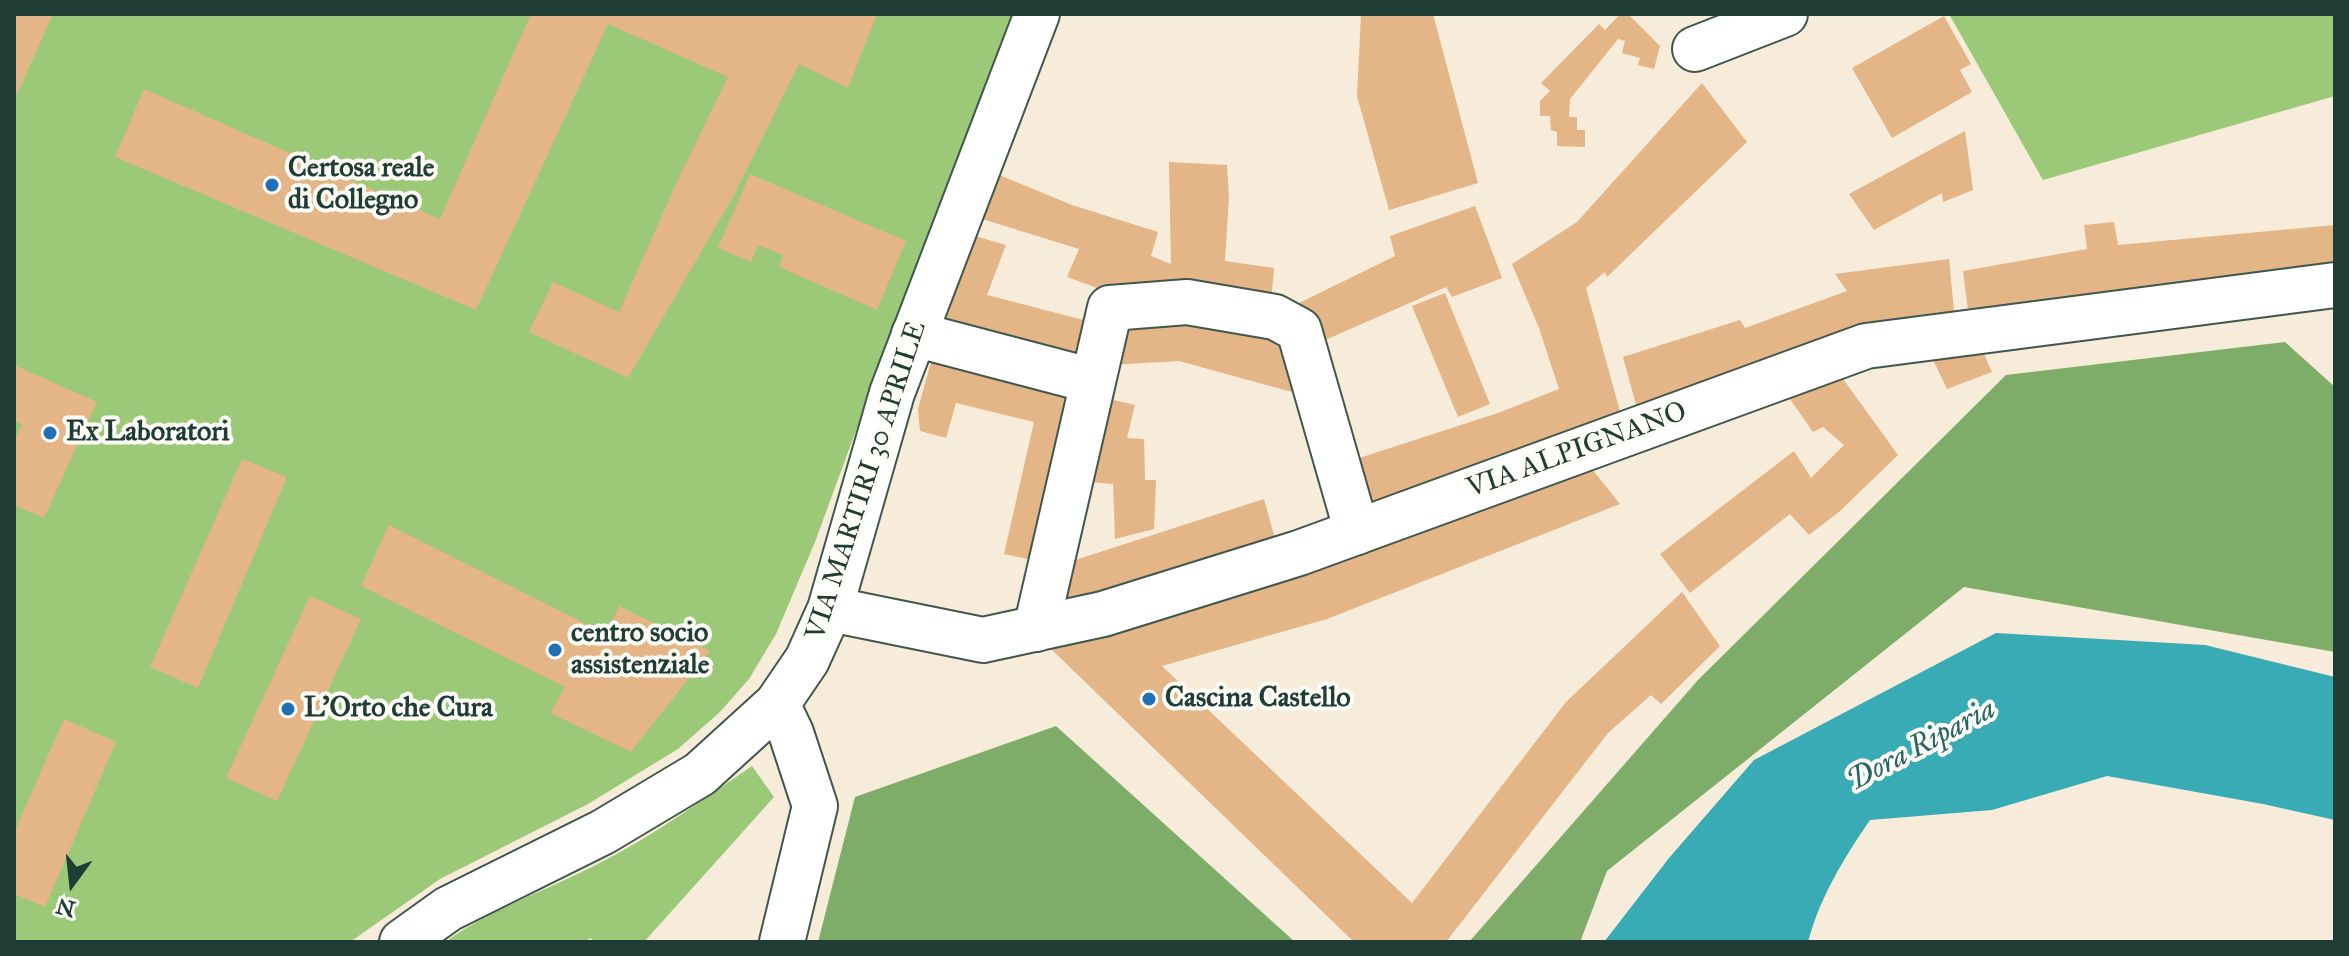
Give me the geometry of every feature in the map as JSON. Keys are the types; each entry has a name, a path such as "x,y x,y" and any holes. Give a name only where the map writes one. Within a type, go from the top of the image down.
{"street":[{"name":"VIA MARTIRI 30 APRILE","path":"402,942 448,909 603,832 700,774 777,704 807,660 830,609 892,393 1037,14"},
{"path":"1695,49 1785,14"},
{"name":"VIA ALPIGNANO","path":"830,609 983,640 1036,629 1103,614 1299,553 1866,346 2335,285"},
{"path":"1036,629 1110,308 1187,302 1275,317 1299,330 1357,532"},
{"path":"914,334 1093,381"},
{"path":"777,704 791,733 815,806 782,942"}],"green space":[{"path":"14,14 1015,14 815,542 776,634 749,679 720,712 678,749 588,804 440,879 350,942 14,942"},
{"path":"1949,14 2335,14 2335,96 2043,180"},
{"path":"2285,342 2335,387 2335,652 1964,587 1607,871 1580,942 1469,942 1698,680 2006,375"},
{"path":"1056,726 1295,942 818,942 855,797"},
{"path":"752,766 774,797 644,942 596,942 590,938 585,942 445,942 498,911 633,845"}],"water":[{"name":"Dora Riparia","path":"1996,633 2205,645 2335,677 2335,820 2107,776 1992,810 1870,820 1834,878 1808,942 1604,942 1669,858 1754,760"}],"building":[{"path":"14,14 53,14 14,101"},
{"name":"Certosa reale di Collegno","path":"531,14 877,14 848,88 799,64 733,197 628,378 529,332 553,282 619,312 728,77 608,24 476,310 115,157 144,89 440,219"},
{"path":"1361,14 1433,14 1478,183 1389,210 1357,96"},
{"path":"1620,14 1628,14 1660,46 1654,69 1638,65 1640,58 1622,53 1625,41 1618,39 1570,99 1569,117 1577,117 1577,130 1585,130 1585,147 1557,146 1557,132 1551,130 1550,116 1540,116 1540,101 1550,91 1541,83 1599,24 1605,30"},
{"path":"1944,16 1971,64 1960,70 1972,92 1892,138 1852,68"},
{"path":"1702,83 1747,142 1607,277 1605,272 1586,288 1624,426 1365,520 1347,462 1498,413 1559,389 1539,328 1512,264 1577,222"},
{"path":"1965,131 1973,190 1943,202 1942,193 1874,230 1849,194"},
{"path":"1169,162 1227,165 1229,198 1225,261 1274,268 1271,303 1119,296 1067,277 1079,249 976,217 992,172 1072,205 1158,232 1151,256 1171,264"},
{"path":"750,174 906,241 877,310 779,267 783,255 758,245 751,262 718,248"},
{"path":"1475,206 1502,278 1452,297 1446,287 1316,344 1297,304 1395,256 1390,236"},
{"path":"2114,222 2118,245 2335,225 2335,266 1969,318 1963,271 2087,249 2084,225"},
{"path":"968,234 1006,245 987,295 1099,324 1088,371 937,330"},
{"path":"1949,259 1955,322 1640,419 1623,357 1740,320 1745,328 1847,291 1835,274"},
{"path":"1445,293 1490,404 1458,417 1412,306"},
{"path":"1234,317 1293,339 1310,397 1179,361 1109,365 1121,319"},
{"path":"1978,341 1992,372 1947,389 1927,347"},
{"path":"951,351 1079,385 1037,561 1004,554 1034,422 956,403 946,438 920,431 918,409 931,362"},
{"name":"Ex Laboratori","path":"14,365 97,402 44,518 14,505 14,443 22,424 14,421"},
{"path":"1838,372 1898,455 1840,511 1809,535 1790,514 1690,593 1660,554 1794,451 1811,478 1844,445 1823,427 1813,432 1783,389"},
{"path":"1100,397 1135,405 1127,438 1144,439 1145,480 1156,480 1154,529 1115,539 1113,484 1079,481"},
{"name":"Cascina Castello","path":"1583,458 1620,504 1327,619 1162,666 1412,903 1566,702 1682,592 1720,646 1661,704 1651,695 1608,733 1446,942 1354,942 1048,646"},
{"path":"242,459 287,477 198,688 150,667"},
{"path":"1264,499 1277,546 1062,614 1060,565"},
{"path":"389,525 606,634 619,606 710,651 631,752 550,713 565,687 361,586"},
{"path":"310,596 361,619 277,801 226,778"},
{"path":"64,719 116,742 45,907 14,894 14,833"}],"place":[{"name":"Certosa reale di Collegno","path":"272,185"},
{"name":"Ex Laboratori","path":"50,433"},
{"name":"centro socio assistenziale","path":"555,650"},
{"name":"Cascina Castello","path":"1149,699"},
{"name":"L'Orto che Cura","path":"288,709"}]}
